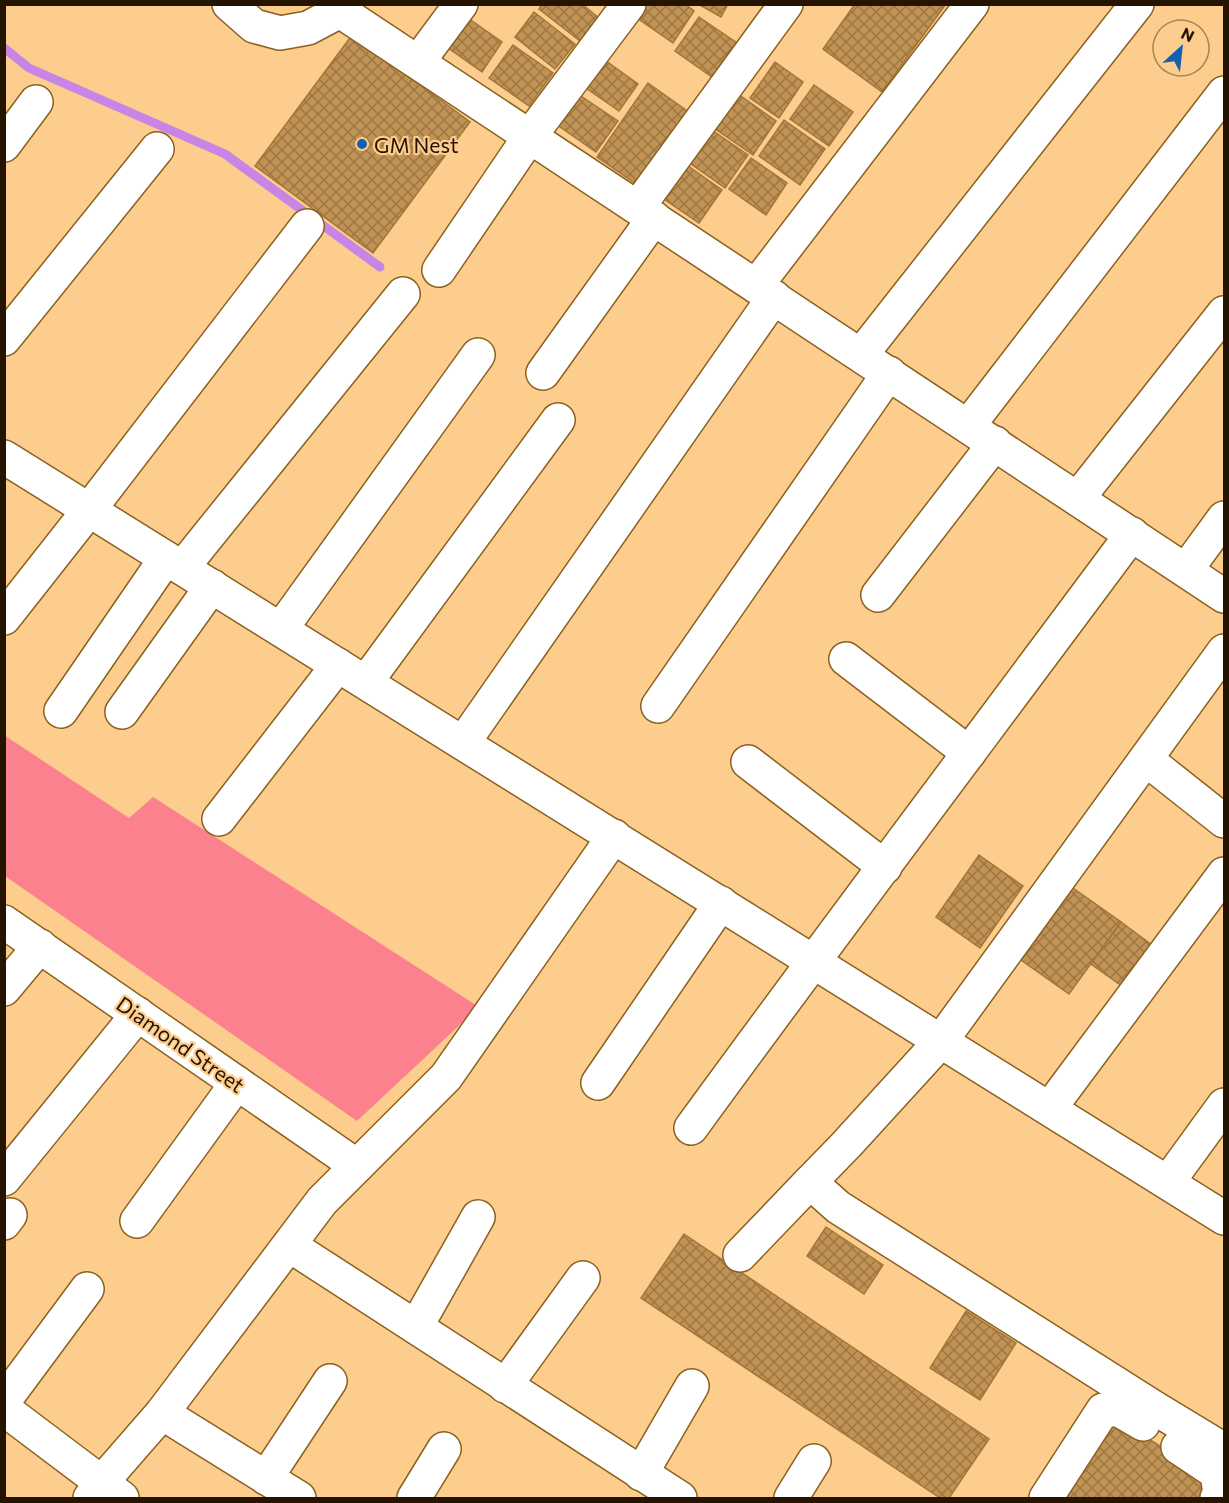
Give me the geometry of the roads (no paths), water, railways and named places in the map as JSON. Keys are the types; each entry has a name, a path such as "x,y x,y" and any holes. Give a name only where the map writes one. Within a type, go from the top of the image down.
{"street":[{"path":"229,4 254,26 280,33 308,28 343,8 418,62 1224,596"},
{"path":"418,62 461,4"},
{"path":"439,270 531,136 629,4"},
{"path":"543,373 646,213 786,4"},
{"path":"463,743 765,292 972,4"},
{"path":"861,355 1137,4"},
{"path":"878,595 981,435 1224,93"},
{"path":"4,145 36,102"},
{"path":"4,339 157,149"},
{"path":"4,618 307,226"},
{"path":"61,711 174,563 403,294"},
{"path":"1078,498 1224,313"},
{"path":"281,629 478,355"},
{"path":"658,706 889,374"},
{"path":"366,682 558,420"},
{"path":"4,457 1224,1218"},
{"path":"1186,570 1224,518"},
{"path":"691,1128 1132,534"},
{"path":"122,712 212,586"},
{"path":"740,1255 846,1145 941,1041 1224,651"},
{"path":"846,659 969,753"},
{"path":"219,819 338,665"},
{"path":"1147,760 1224,821"},
{"path":"748,762 885,867"},
{"path":"4,1409 105,1493 162,1413 322,1202 446,1077 614,837"},
{"path":"1050,1108 1224,874"},
{"path":"598,1083 721,903"},
{"name":"Diamond Street","path":"4,922 357,1166"},
{"path":"4,989 40,946"},
{"path":"4,1179 138,1014"},
{"path":"137,1221 237,1083"},
{"path":"1168,1182 1224,1105"},
{"path":"810,1182 838,1207 1148,1415 1217,1473 1220,1494 1217,1498"},
{"path":"416,1327 477,1217"},
{"path":"289,1245 680,1498"},
{"path":"506,1386 582,1278"},
{"path":"4,1401 87,1289"},
{"path":"266,1478 330,1381"},
{"path":"641,1474 692,1386"},
{"path":"1046,1498 1103,1410 1148,1415 1224,1450"},
{"path":"162,1413 299,1498"},
{"path":"414,1498 444,1449"},
{"path":"791,1498 814,1461"}],"waterway":[{"path":"4,48 29,68 225,154 380,267"}],"place":[{"name":"GM Nest","path":"362,144"}]}
